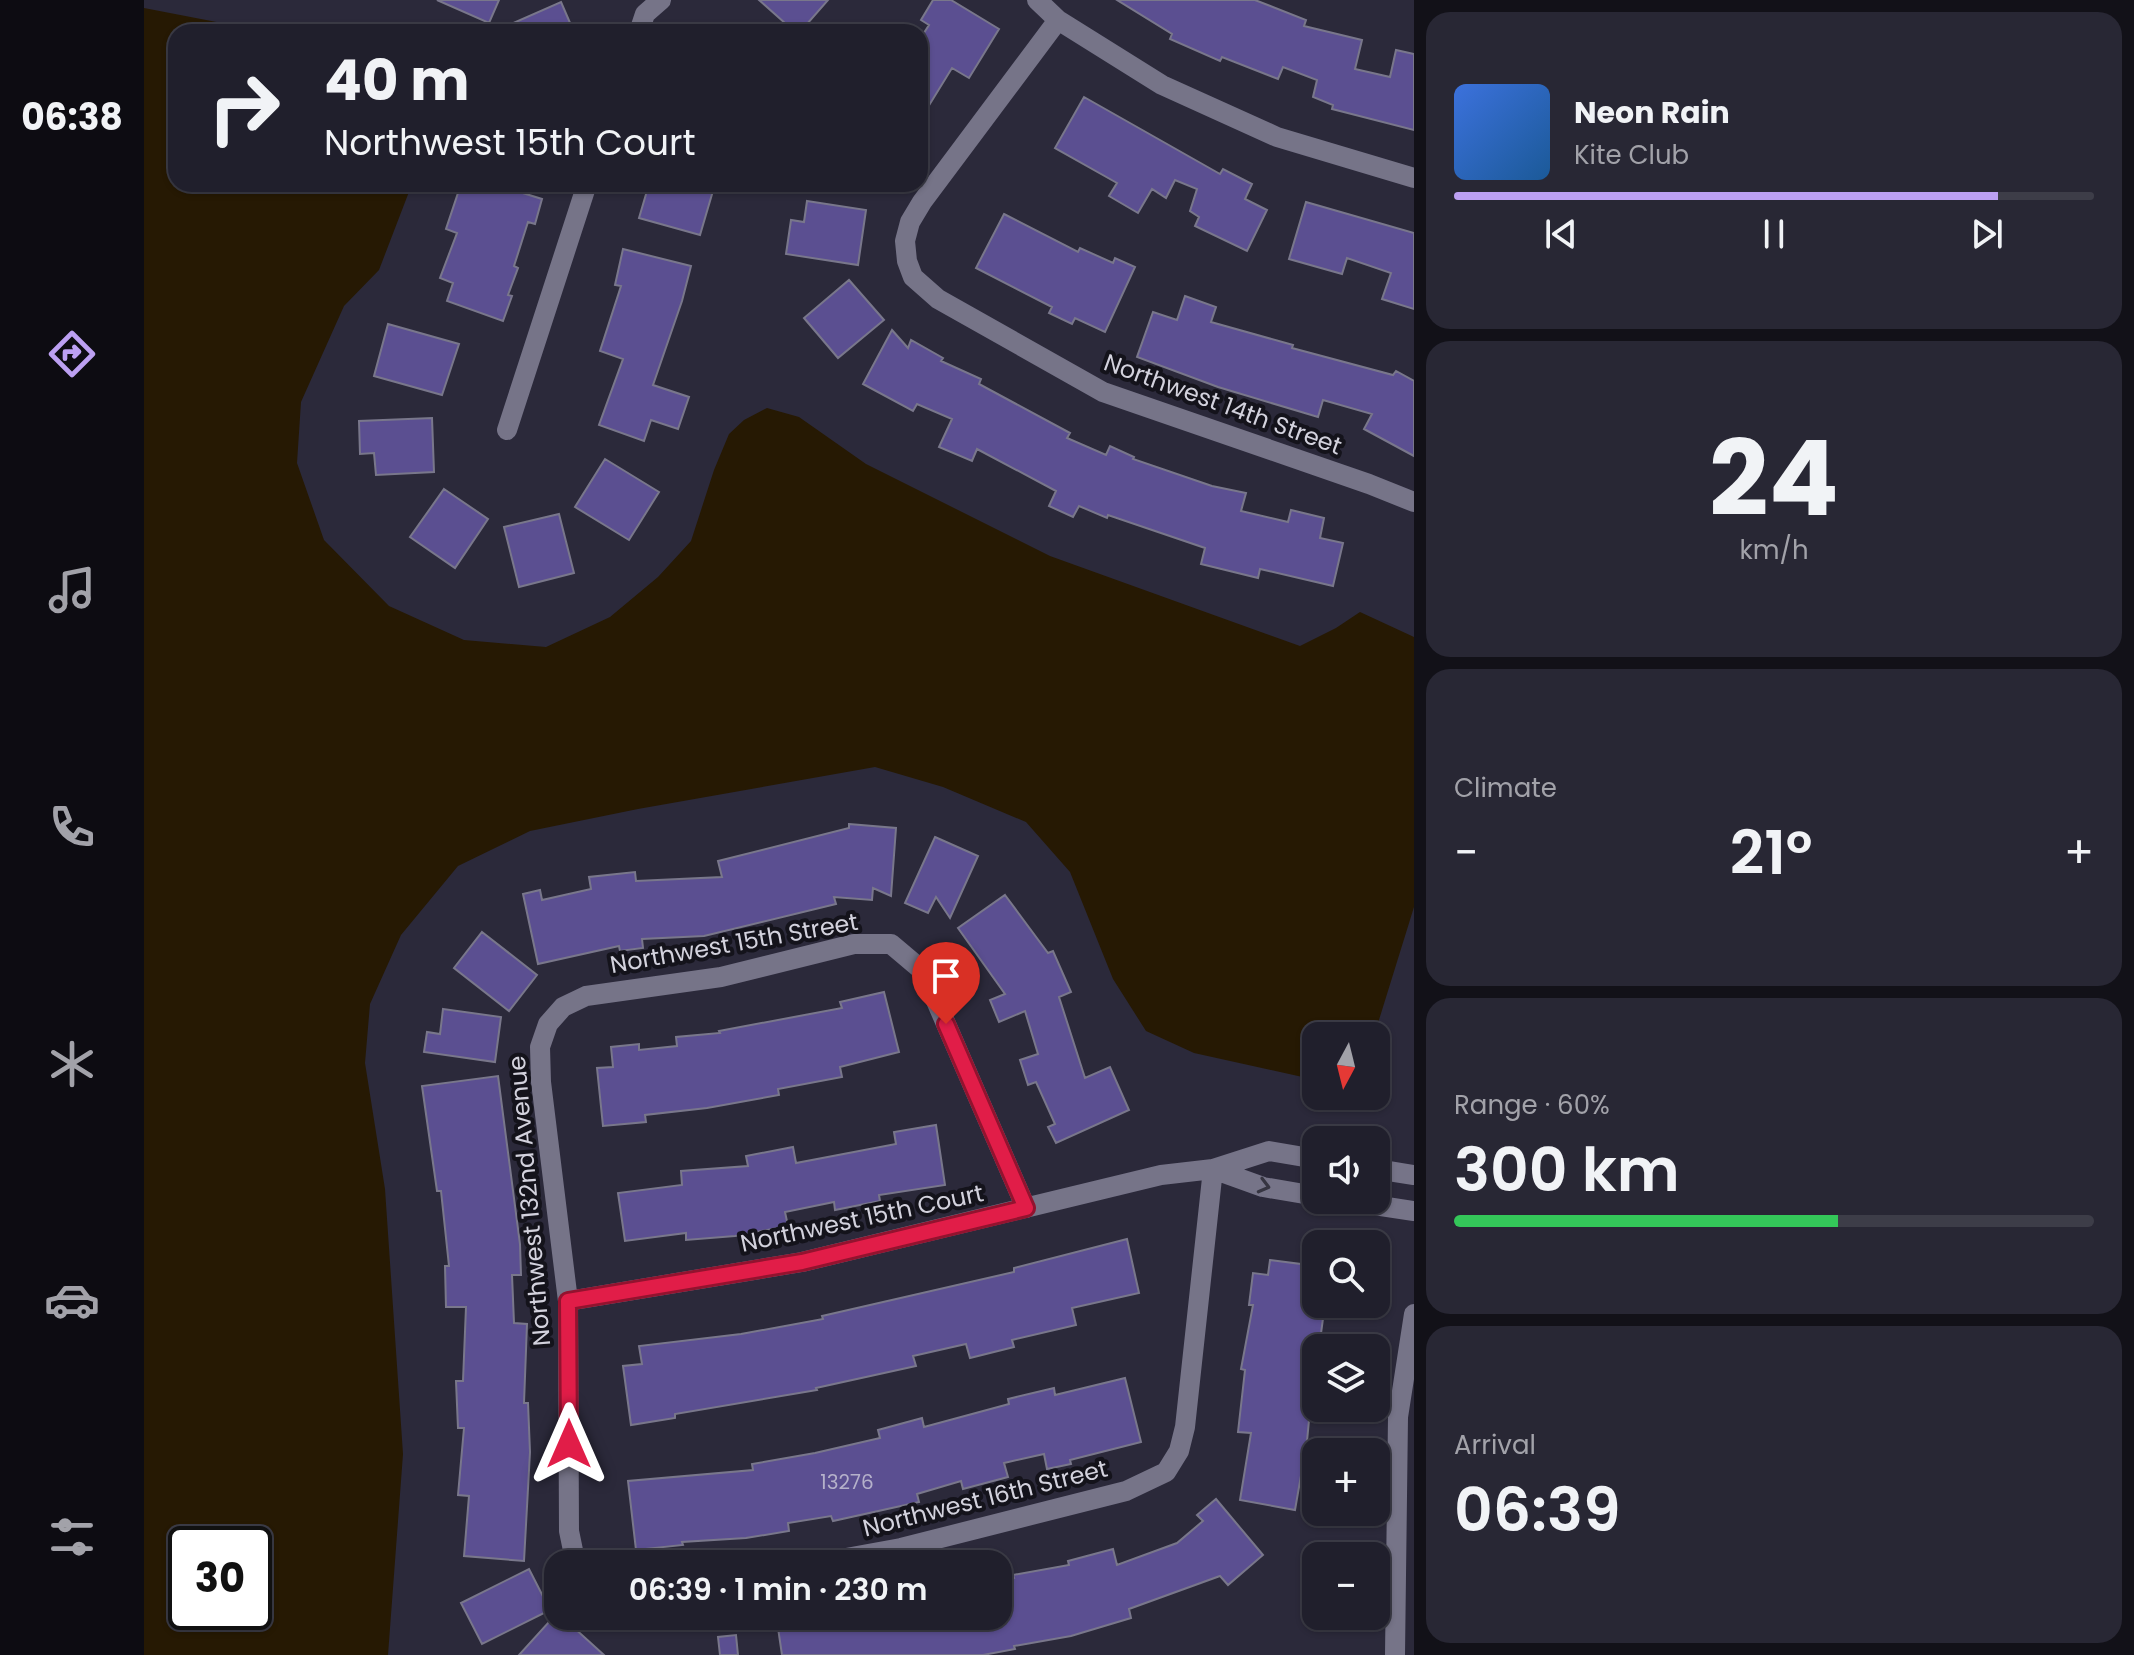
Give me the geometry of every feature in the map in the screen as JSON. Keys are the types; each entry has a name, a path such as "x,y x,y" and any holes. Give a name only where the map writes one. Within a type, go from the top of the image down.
{"street":[{"path":"629,0 642,23 661,0"},
{"path":"1037,0 1058,20 1162,85 1277,137 1414,178"},
{"name":"Northwest 14th Street","path":"1058,20 910,222 905,241 913,277 938,299 1103,392 1414,502"},
{"path":"507,430 584,192"},
{"name":"Northwest 15th Street","path":"548,1024 563,1007 586,996 721,977 854,944 891,944 923,971 1026,1208"},
{"name":"Northwest 132nd Avenue","path":"548,1024 540,1047 541,1082 568,1301 569,1531 573,1550"},
{"name":"Northwest 15th Court","path":"568,1301 802,1262 1161,1175 1213,1169 1269,1151 1302,1157"},
{"name":"Northwest 15th Court","path":"1213,1169 1263,1187 1302,1194"},
{"name":"Northwest 16th Street","path":"890,1550 1126,1491 1166,1472 1179,1451 1185,1427 1213,1169"},
{"path":"1390,1171 1414,1175"},
{"path":"1390,1207 1414,1211"},
{"path":"1395,1655 1398,1417 1414,1314"}],"shaded area":[{"path":"144,8 227,24 168,24 168,192 409,192 379,270 344,306 301,402 297,463 324,540 389,606 464,640 546,647 610,617 658,577 691,541 729,434 744,420 767,408 799,417 866,464 1050,556 1300,646 1360,612 1414,637 1414,907 1378,1022 1302,1022 1302,1077 1194,1053 1146,1031 1113,979 1070,872 1026,822 943,787 875,767 530,831 458,866 401,935 370,1004 365,1063 385,1189 403,1454 388,1655 144,1655"}],"building":[{"path":"437,0 499,0 489,23"},
{"path":"759,0 828,0 807,24 786,24"},
{"path":"933,0 951,0 999,29 969,78 952,68 928,107 929,25 921,20"},
{"path":"1117,0 1255,0 1306,20 1304,26 1362,40 1355,69 1390,77 1396,50 1414,54 1414,130 1332,109 1333,105 1313,97 1317,80 1283,67 1278,79 1222,57 1220,61 1170,39 1172,34"},
{"path":"561,2 571,24 511,24"},
{"path":"1084,97 1220,174 1223,169 1252,184 1245,199 1267,210 1247,251 1195,226 1199,217 1190,211 1197,189 1175,180 1166,198 1152,189 1138,213 1109,196 1117,183 1055,148"},
{"path":"458,192 520,192 542,199 535,224 528,222 514,266 518,268 503,321 447,301 453,283 440,278 457,233 446,229"},
{"path":"647,192 713,192 700,235 639,218"},
{"path":"807,201 866,210 858,265 786,254 791,220 804,222"},
{"path":"1306,202 1414,233 1414,309 1382,299 1391,273 1347,258 1342,274 1289,259"},
{"path":"1004,214 1078,252 1080,248 1113,263 1115,258 1135,267 1105,332 1075,318 1072,324 1049,313 1052,307 976,268"},
{"path":"623,249 691,266 653,385 689,397 678,429 651,420 644,441 599,425 623,359 600,351 621,286 615,285"},
{"path":"849,280 884,320 838,358 804,318"},
{"path":"1185,296 1216,307 1211,322 1393,375 1396,371 1414,381 1414,456 1364,429 1372,414 1323,400 1318,417 1218,387 1137,357 1153,312 1177,320"},
{"path":"388,324 459,344 442,395 374,376"},
{"path":"892,330 908,348 911,340 943,358 941,361 981,379 979,384 1070,433 1067,438 1106,455 1110,446 1133,459 1212,486 1246,493 1241,511 1288,522 1291,510 1324,518 1320,538 1343,543 1333,586 1260,569 1258,578 1201,564 1205,548 1108,515 1107,518 1079,506 1073,517 1049,506 1056,491 977,449 972,461 939,447 952,419 917,404 913,411 863,384"},
{"path":"432,418 434,472 376,475 374,453 360,454 359,421"},
{"path":"605,459 659,492 629,540 575,507"},
{"path":"444,489 488,519 455,568 410,537"},
{"path":"559,514 574,573 519,587 504,527"},
{"path":"849,824 896,828 891,896 873,888 872,900 834,897 836,904 704,936 642,939 643,948 620,951 619,946 538,964 523,894 540,890 542,900 591,889 589,877 635,872 636,881 722,877 718,861 849,828"},
{"path":"935,837 978,856 950,918 936,897 928,913 905,903"},
{"path":"1005,895 1048,953 1053,951 1071,992 1059,997 1085,1078 1110,1067 1129,1110 1056,1143 1048,1127 1055,1124 1036,1082 1028,1085 1020,1060 1038,1054 1025,1011 999,1022 990,1000 1005,994 958,928"},
{"path":"482,932 537,975 509,1011 454,968"},
{"path":"884,992 899,1052 840,1067 842,1077 778,1089 779,1095 645,1115 646,1122 603,1126 597,1068 613,1067 611,1047 639,1044 639,1050 677,1046 676,1037 720,1033 842,1008 840,1002"},
{"path":"443,1009 501,1017 495,1062 424,1052 427,1032 440,1034"},
{"path":"498,1076 520,1244 521,1275 512,1275 514,1323 527,1324 524,1403 528,1403 530,1452 524,1561 464,1556 469,1496 458,1495 464,1428 458,1428 456,1381 463,1381 466,1307 446,1307 445,1266 449,1266 441,1191 437,1191 422,1086"},
{"path":"936,1125 945,1185 879,1195 880,1201 835,1210 834,1202 785,1212 788,1226 735,1236 686,1240 686,1233 625,1241 618,1193 682,1185 681,1171 748,1166 746,1156 793,1147 796,1163 896,1144 894,1132"},
{"path":"1127,1239 1139,1293 1072,1308 1076,1325 1012,1340 1014,1347 970,1358 966,1344 913,1356 916,1366 817,1390 675,1414 675,1418 631,1425 623,1366 642,1364 639,1346 741,1334 823,1319 822,1316 1014,1272 1014,1268"},
{"path":"1270,1260 1302,1264 1302,1318 1323,1318 1321,1334 1302,1334 1302,1422 1309,1422 1307,1438 1302,1438 1302,1470 1295,1510 1240,1500 1251,1433 1238,1432 1245,1370 1241,1369 1253,1305 1249,1305 1253,1273 1268,1275"},
{"path":"1125,1378 1141,1442 1047,1469 1044,1454 1004,1463 1008,1477 963,1489 961,1481 917,1494 919,1502 833,1521 831,1516 788,1523 789,1531 636,1550 628,1481 753,1470 752,1464 880,1438 878,1430 922,1418 924,1427 1009,1404 1008,1399 1054,1388 1055,1395"},
{"path":"1216,1499 1263,1555 1228,1585 1220,1576 1129,1609 1131,1618 1071,1636 1014,1646 1015,1649 983,1655 782,1655 778,1630 1012,1630 1013,1575 1069,1565 1068,1561 1113,1549 1117,1565 1177,1543 1203,1521 1197,1515"},
{"path":"529,1569 544,1598 544,1613 482,1644 461,1603"},
{"path":"544,1627 544,1630 576,1630 604,1655 519,1655"},
{"path":"736,1635 738,1655 720,1655 718,1637"}],"route":[{"path":"569,1444 568,1301 802,1262 1026,1208 946,1024"}]}
